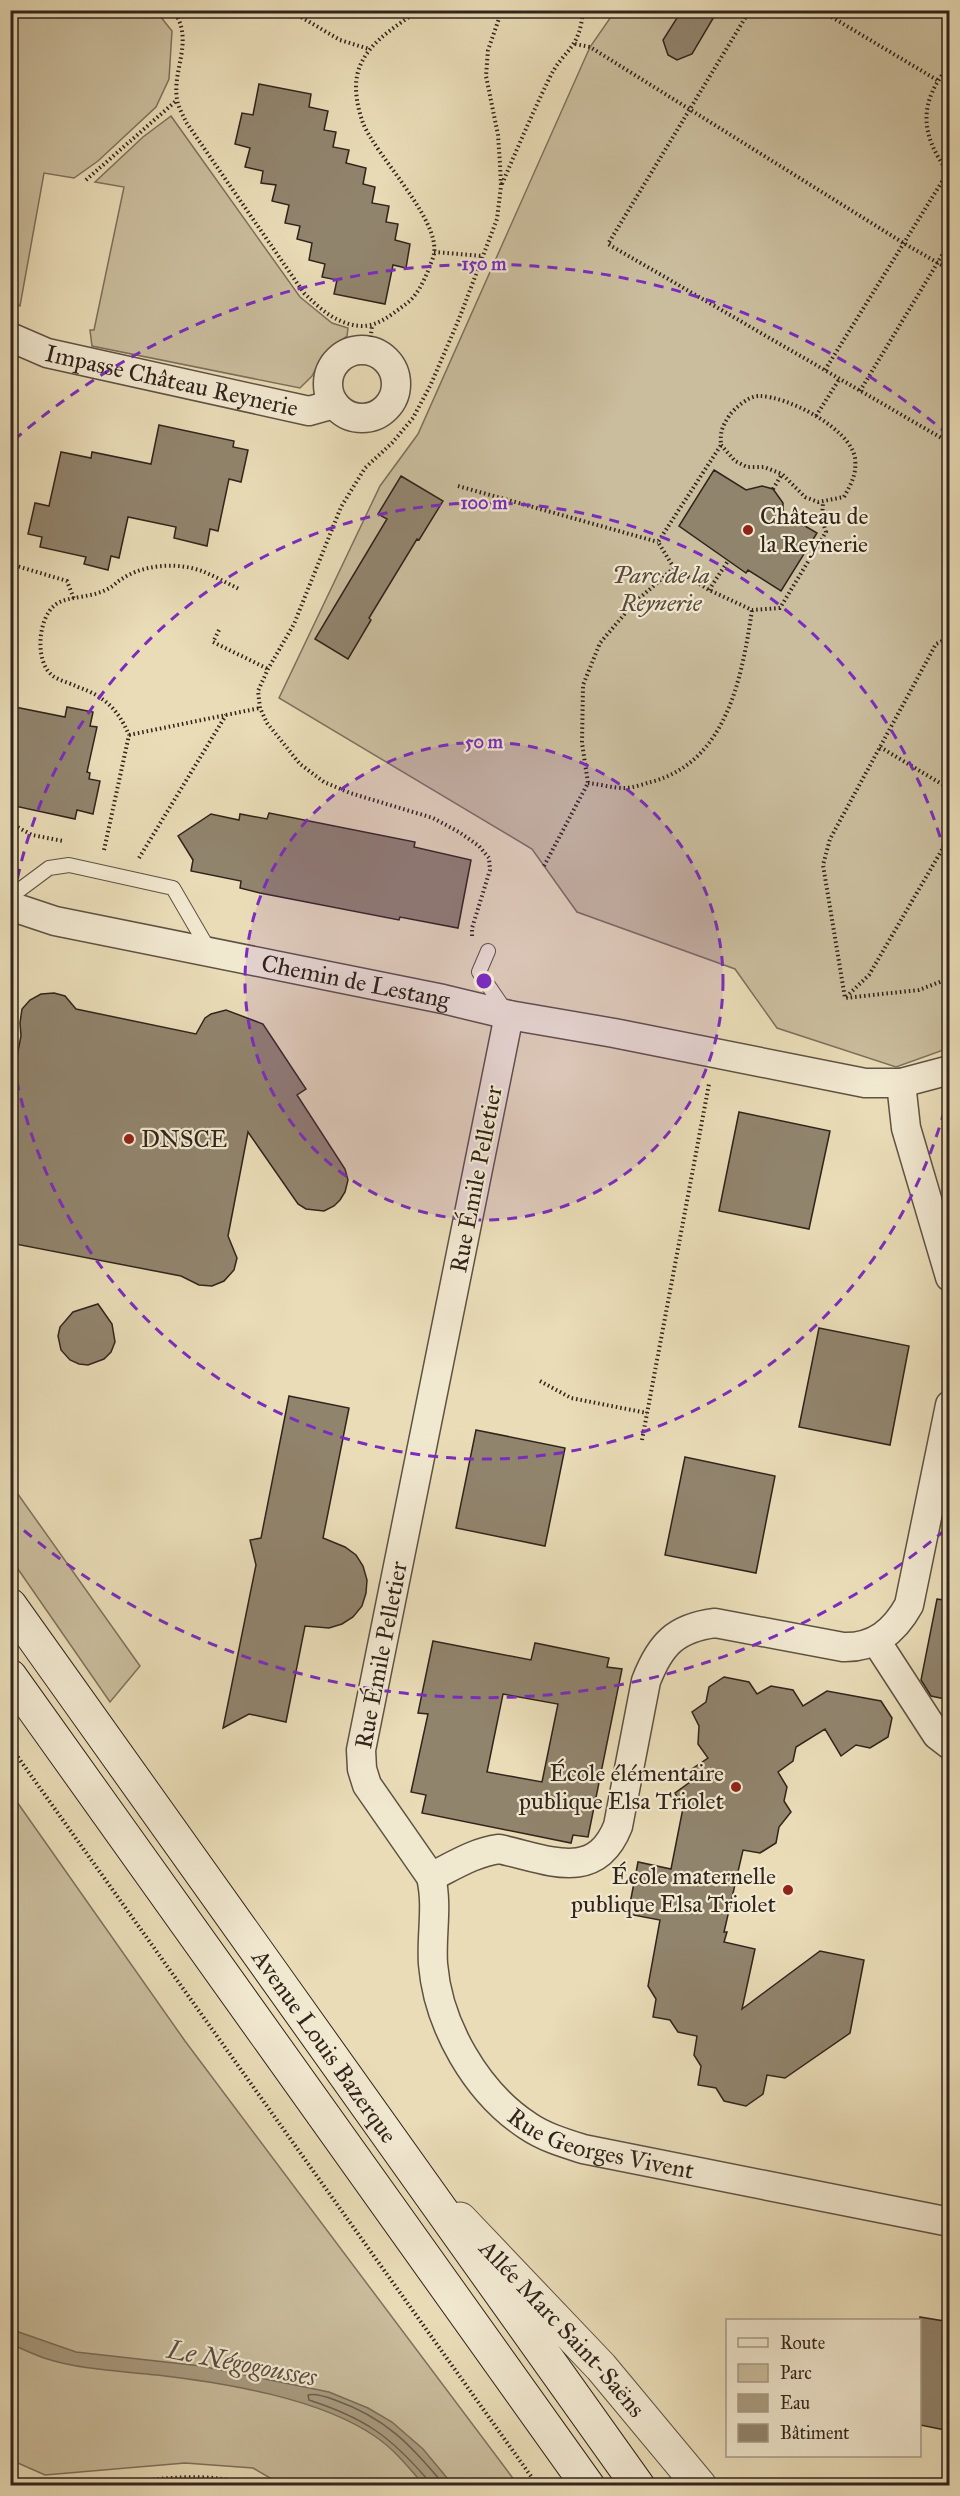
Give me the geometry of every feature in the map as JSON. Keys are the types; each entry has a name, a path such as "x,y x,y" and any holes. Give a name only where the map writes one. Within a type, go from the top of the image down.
{"main road":[{"name":"Avenue Louis Bazerque","path":"10,1605 420,2177 638,2486"},
{"name":"Avenue Louis Bazerque","path":"10,1676 588,2486"},
{"name":"Allée Marc Saint-Saëns","path":"420,2177 602,2367 700,2486"}],"street":[{"name":"Impasse Château Reynerie","path":"10,338 47,352 309,411 334,404"},
{"name":"Impasse Château Reynerie","path":"370,338 395,376 395,393 386,409 373,417 356,418 343,413 334,404 329,391 330,372 342,357 357,350 370,338"},
{"name":"Chemin de Lestang","path":"10,906 55,921 443,999 509,1015 614,1033 865,1083 901,1083 950,1070"},
{"name":"Rue Émile Pelletier","path":"431,1877 368,1785 362,1769 361,1750 509,1015"},
{"path":"901,1083 906,1128 944,1239 950,1277"},
{"path":"431,1877 461,1861 488,1851 499,1850 580,1863 601,1854 611,1843 618,1826 646,1681 660,1652 666,1644 682,1632 699,1625 715,1623 843,1647 858,1647 876,1641 890,1632 909,1605 950,1405"},
{"path":"876,1641 937,1735 950,1745"},
{"name":"Rue Georges Vivent","path":"431,1877 435,1893 433,1965 437,1994 451,2035 466,2062 486,2086 527,2126 553,2139 583,2149 950,2222"}],"lane":[{"path":"10,897 49,868 69,865 172,888 210,952"},
{"path":"488,951 479,972 509,1015"}],"path":[{"path":"173,10 183,40 177,100 186,122 304,293 320,309 335,319 354,325 370,338 411,300 424,280 434,252 432,236 421,214 364,125 357,102 356,86 359,67 369,48 419,10"},
{"path":"177,17 243,10"},
{"path":"280,10 301,17 340,40 369,48"},
{"path":"472,943 472,928 490,870 489,858 479,846 433,818 350,793 324,782 300,764 267,723 260,708 258,692 268,669 294,624 341,507 365,468 392,443 412,418 431,384 497,219 501,186 498,135 486,76 488,50 502,10"},
{"path":"501,186 550,76 575,44 581,30 583,10"},
{"path":"750,10 608,244 950,444"},
{"path":"820,10 937,80"},
{"path":"575,44 590,47 904,244 950,270"},
{"path":"825,370 949,173 933,152 927,128 927,103 937,80 950,65"},
{"path":"86,180 177,100"},
{"path":"860,391 950,242"},
{"path":"434,252 483,256"},
{"path":"816,416 840,378"},
{"path":"658,542 721,446 720,431 734,408 757,396 780,399 816,416 848,441 855,457 855,478 844,496 823,502 805,497 782,474 764,467 747,467 735,461 721,446"},
{"path":"773,489 782,474"},
{"path":"458,486 658,542 674,568 709,590 752,610 780,608 825,532 822,519 823,502"},
{"path":"709,590 728,561"},
{"path":"10,564 67,580 74,599"},
{"path":"99,872 129,735 122,717 111,704 96,693 51,675 43,663 42,629 46,615 56,604 93,596 110,588 122,578 143,569 165,566 201,571 239,589"},
{"path":"544,866 588,783 582,743 583,686 600,643 634,603 674,568"},
{"path":"588,783 626,788 660,779 685,768 709,742 728,714 744,663 752,610"},
{"path":"219,630 213,642 268,669"},
{"path":"845,998 823,865 830,839 936,644 950,637"},
{"path":"129,735 260,708"},
{"path":"128,877 226,715"},
{"path":"880,747 950,789"},
{"path":"10,823 32,835 74,843"},
{"path":"845,998 869,975 950,836"},
{"path":"94,846 104,848"},
{"path":"845,998 919,990 950,978"},
{"path":"642,1440 715,1053"},
{"path":"540,1381 571,1398 647,1413"},
{"path":"10,1746 538,2486"},
{"path":"113,2486 187,2477 241,2482 252,2486"},
{"path":"10,2482 18,2486"}],"green space":[{"path":"11,10 156,11 172,31 169,79 156,107 98,161 74,178 44,173 20,306 10,301"},
{"name":"Parc de la Reynerie","path":"615,11 949,11 949,1048 896,1067 777,1028 735,969 577,912 532,849 279,698 380,486 418,434 590,47"},
{"path":"171,116 300,297 332,323 348,328 347,336 322,356 312,376 300,388 92,346 90,330 94,330 124,187 95,182 143,137"},
{"path":"10,1483 140,1666 110,1702 11,1559"},
{"path":"10,1792 185,2041 518,2485 282,2485 253,2468 185,2463 45,2475 11,2460"}],"water":[{"path":"10,2329 76,2352 201,2366 329,2392 368,2408 392,2422 423,2449 453,2485 424,2485 402,2460 376,2437 353,2423 300,2402 271,2394 184,2378 86,2368 58,2362 11,2344"}],"building":[{"path":"682,10 718,10 692,54 677,60 668,55 663,40"},
{"path":"259,84 311,94 309,107 328,111 324,130 336,132 333,147 349,150 346,163 366,168 363,184 375,187 372,203 389,206 386,222 398,224 395,240 410,244 406,268 393,265 385,304 334,294 337,280 322,277 325,264 309,260 312,243 297,239 300,226 285,223 289,205 272,201 276,185 261,183 263,171 245,167 250,148 235,144 242,113 253,115"},
{"path":"159,425 234,441 233,447 248,450 241,482 229,479 218,531 210,529 207,546 174,538 176,527 128,517 119,558 111,556 108,570 84,564 86,557 40,547 42,537 28,534 35,503 49,506 61,452 91,458 92,452 151,464"},
{"name":"Château de la Reynerie","path":"714,470 746,490 762,486 773,489 783,503 783,513 817,533 781,591 748,570 746,573 679,526"},
{"path":"401,476 443,501 369,618 371,620 348,659 315,639 387,519 378,514"},
{"path":"10,706 65,717 67,707 93,712 90,726 97,727 87,772 90,773 89,779 100,781 93,814 77,810 75,819 10,805"},
{"path":"269,813 415,842 414,847 471,860 458,928 400,917 399,920 260,893 240,888 241,881 191,871 193,860 178,836 211,814 239,820 240,814 267,819"},
{"name":"DNSCE","path":"54,993 65,996 76,1009 196,1034 205,1018 226,1010 263,1024 306,1089 297,1095 345,1169 348,1180 340,1200 324,1211 306,1209 298,1204 248,1132 228,1236 237,1258 234,1270 224,1281 212,1286 199,1285 181,1276 10,1243 10,1092 21,1036 22,1009 30,1000 41,994"},
{"path":"739,1112 830,1131 809,1229 719,1211"},
{"path":"98,1304 112,1324 115,1342 111,1352 104,1359 88,1365 79,1364 70,1360 61,1350 58,1336 60,1327 73,1312"},
{"path":"819,1328 909,1346 890,1445 799,1427"},
{"path":"289,1396 349,1408 323,1538 345,1547 356,1555 363,1566 367,1580 366,1593 362,1606 353,1617 342,1624 329,1628 305,1626 286,1722 249,1714 223,1728 256,1565 250,1540 261,1538"},
{"path":"476,1430 565,1448 545,1546 456,1528"},
{"path":"685,1457 775,1476 756,1573 665,1555"},
{"path":"937,1599 950,1601 950,1700 931,1696 921,1680"},
{"path":"433,1641 531,1660 535,1643 609,1658 607,1667 622,1669 588,1837 573,1835 571,1843 422,1813 426,1795 411,1792 428,1714 418,1713","holes":["503,1694 558,1704 542,1782 487,1772"]},
{"path":"724,1677 749,1682 757,1694 771,1686 793,1690 803,1706 827,1691 881,1701 892,1718 888,1737 870,1748 856,1745 841,1756 825,1729 796,1747 793,1761 778,1772 787,1787 784,1801 791,1812 779,1827 776,1843 760,1853 743,1850 724,1932 727,1932 724,1942 755,1949 742,2009 820,1951 864,1960 850,2033 785,2078 767,2075 763,2094 746,2106 724,2101 716,2088 698,2085 701,2066 694,2055 697,2036 678,2032 670,2020 653,2017 656,1999 648,1986 660,1920 628,1914 638,1862 671,1869 683,1808 675,1793 690,1782 692,1769 708,1758 698,1744 699,1726 692,1712 706,1702 709,1687"},
{"path":"920,2317 950,2322 950,2431 921,2425"}],"place":[{"name":"Château de la Reynerie","path":"748,530"},
{"name":"DNSCE","path":"129,1139"},
{"name":"École élémentaire publique Elsa Triolet","path":"736,1787"},
{"name":"École maternelle publique Elsa Triolet","path":"788,1890"}],"water label":[{"name":"Le Négogousses","path":"242,2363"}]}
